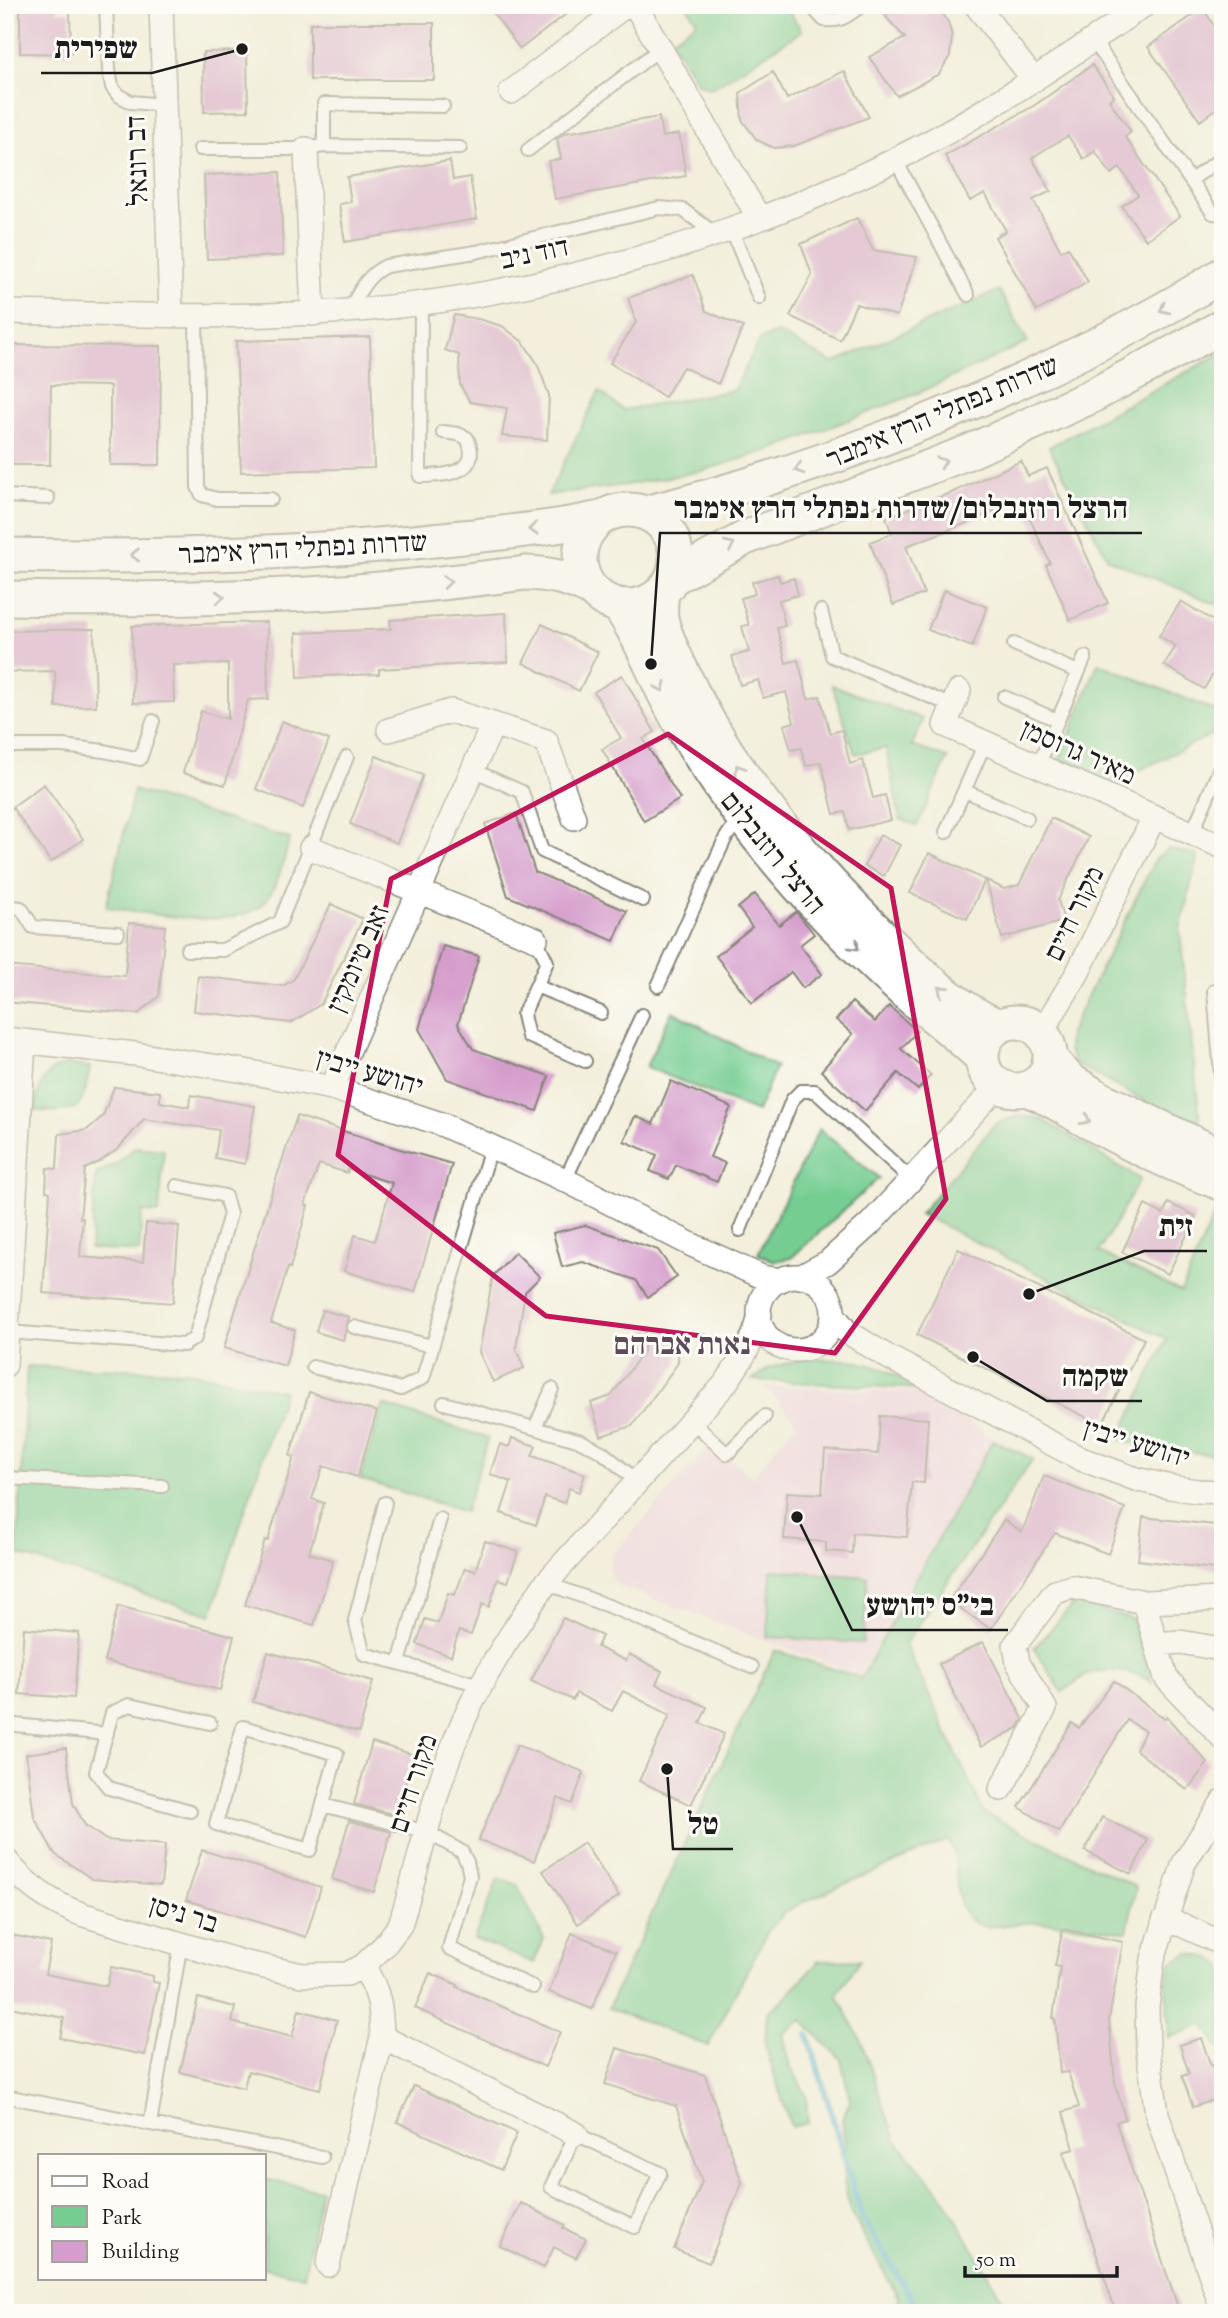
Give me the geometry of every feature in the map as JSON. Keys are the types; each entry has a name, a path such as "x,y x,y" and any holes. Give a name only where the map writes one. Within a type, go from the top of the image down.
{"main road":[{"name":"שדרות נפתלי הרץ אימבר","path":"645,513 814,464 955,411 1071,358 1185,299 1223,274"},
{"name":"שדרות נפתלי הרץ אימבר","path":"666,585 745,538 971,451 1079,402 1223,326"},
{"path":"622,510 645,513 665,526 673,540 676,563 666,585 642,604 605,597 583,575 580,552 585,536 600,518 622,510"},
{"name":"שדרות נפתלי הרץ אימבר","path":"16,554 205,554 355,548 545,527 600,518"},
{"name":"שדרות נפתלי הרץ אימבר","path":"5,598 110,599 291,595 358,591 526,573 561,576 605,597"},
{"name":"הרצל רוזנבלום","path":"666,585 661,617 687,683 741,771 799,850 872,927 919,970 965,1009 999,1026"},
{"name":"הרצל רוזנבלום","path":"605,597 635,630 665,695 690,740 744,820 780,866 854,945 1002,1077 1057,1102 1088,1122 1146,1151 1223,1184"},
{"path":"1045,1046 1042,1077 1002,1077 986,1039 999,1026 1010,1022 1032,1026 1070,1080 1101,1099 1223,1157"}],"street":[{"name":"דב רונאל","path":"161,5 171,315"},
{"path":"512,92 626,5"},
{"path":"635,5 759,218"},
{"path":"976,5 1034,80"},
{"name":"דוד ניב","path":"5,312 313,314 474,295 636,260 759,218 826,191 935,139 1034,80 1144,5"},
{"path":"313,314 315,147"},
{"name":"מאיר גרוסמן","path":"956,699 945,725 1223,847"},
{"path":"389,730 452,711 545,741 575,818"},
{"name":"זאב טיומקין","path":"332,1087 493,724"},
{"name":"מקור חיים","path":"1045,1046 1154,817"},
{"name":"זאב טיומקין","path":"311,848 536,939"},
{"path":"5,1365 14,1041"},
{"name":"יהושע ייבין","path":"14,1041 135,1054 332,1087 441,1124 565,1180 762,1278 791,1278"},
{"path":"870,1224 839,1266 831,1289 832,1308 828,1332 805,1348 780,1346 770,1339 762,1328 760,1309 767,1291 828,1262 870,1224 1002,1077"},
{"name":"יהושע ייבין","path":"692,1245 752,1289 760,1309"},
{"path":"791,1278 818,1283 832,1308"},
{"name":"יהושע ייבין","path":"832,1308 846,1331 888,1357 1102,1468 1170,1487 1223,1492"},
{"name":"מקור חיים","path":"363,1966 384,1946 400,1925 455,1740 500,1651 546,1583 725,1384 756,1333 760,1309"},
{"name":"יהושע ייבין","path":"805,1348 838,1347 888,1357"},
{"name":"מקור חיים","path":"725,1384 765,1358 805,1348"},
{"path":"1001,1789 1045,1708 1018,1663 1015,1645 1055,1592 1072,1587 1144,1602 1223,1599"},
{"path":"1144,1602 1166,1678 1223,1738"},
{"path":"1157,1644 1180,1642 1221,1650 1223,1648"},
{"path":"1223,1801 1184,1863 1153,1959 1147,2007 1148,2050 1157,2114 1223,2312"},
{"name":"בר ניסן","path":"8,1872 60,1906 242,1962 302,1975 347,1974 363,1966"},
{"path":"1164,1921 1182,1925 1223,1944"},
{"path":"328,2265 382,2037 377,1989 363,1966"},
{"path":"382,2037 576,2134"}],"lane":[{"path":"106,5 112,87 118,95 131,102 164,105"},
{"path":"810,5 824,20 836,21 862,5"},
{"path":"1093,40 1213,213 1223,214"},
{"path":"528,150 661,48"},
{"path":"315,147 324,104 443,106"},
{"path":"200,149 460,148"},
{"path":"1191,180 1223,157"},
{"path":"895,159 968,295"},
{"path":"349,311 365,282 376,270 386,266 476,252 659,208 682,210 722,230 759,298"},
{"path":"421,302 420,476 456,472 470,461 472,449 467,438 458,433 443,432"},
{"path":"196,315 198,486 202,495 217,499 271,499"},
{"path":"5,496 48,498"},
{"path":"821,611 832,656 956,699"},
{"path":"1014,644 1078,672"},
{"path":"1038,766 1085,657"},
{"path":"1004,697 1058,720"},
{"path":"5,746 63,746 140,759 152,721"},
{"path":"946,832 985,743"},
{"path":"187,950 223,950 280,922 347,757"},
{"path":"1192,833 1223,761"},
{"path":"472,770 522,792 542,851 643,900"},
{"path":"965,791 1027,818"},
{"path":"659,986 725,839 731,830 744,820"},
{"path":"5,906 22,908 33,927 118,933"},
{"path":"536,939 547,962 523,1015 528,1036 584,1061"},
{"path":"536,986 601,1013"},
{"path":"1213,991 1223,1099"},
{"path":"565,1180 642,1015"},
{"path":"740,1230 792,1100 801,1091 815,1091 912,1180"},
{"path":"313,1367 401,1389 423,1378 491,1147"},
{"path":"7,1332 184,1345 195,1338 229,1214 225,1196 177,1186"},
{"path":"354,1327 432,1346"},
{"path":"535,1428 552,1389"},
{"path":"444,1404 581,1441 602,1452 637,1481"},
{"path":"692,1421 726,1454 765,1416"},
{"path":"5,1478 162,1486"},
{"path":"385,1503 355,1620 364,1654 481,1685"},
{"path":"400,1663 440,1519"},
{"path":"546,1583 619,1610 752,1667"},
{"path":"190,1811 109,1788 96,1772 112,1713 129,1705 210,1723"},
{"path":"5,1724 107,1734"},
{"path":"243,1727 337,1754 323,1805 310,1850 216,1824 243,1727"},
{"path":"323,1805 427,1832 462,1852 470,1876 449,1948 533,1987"},
{"path":"150,2124 181,1943"},
{"path":"5,2096 322,2157"},
{"path":"576,2134 660,2173 635,2227 551,2188 576,2134"}],"highlighted area":[{"path":"668,734 891,888 946,1199 835,1353 546,1316 338,1155 391,879"}],"shaded area":[{"path":"764,1386 926,1393 993,1438 860,1675 621,1587 612,1580 609,1569 611,1557 711,1443 752,1477 797,1422"}],"green space":[{"path":"686,5 785,5 802,31 711,89 698,84 671,40 697,22"},
{"path":"999,290 1028,342 916,394 773,449 702,471 626,485 548,495 599,391 623,410 734,390 760,339 778,333 833,363"},
{"path":"1223,352 1223,607 1108,559 1049,447"},
{"path":"1098,663 1223,714 1223,729 1106,787 1057,767"},
{"path":"832,685 923,719 912,746 948,758 917,826 900,819 886,748 855,754"},
{"path":"134,790 290,839 278,878 267,899 254,910 215,919 167,916 106,907"},
{"path":"1168,849 1198,855 1180,930 1200,1121 1151,1105 1074,1063 1068,1049 1069,1033 1155,860"},
{"path":"672,1011 776,1067 757,1112 646,1067"},
{"path":"59,1067 90,1067 81,1101 77,1106 62,1111 35,1111 40,1088 47,1076"},
{"path":"1016,1116 1040,1118 1140,1179 1099,1252 1181,1292 1215,1212 1223,1215 1223,1456 1152,1448 1119,1439 1167,1339 920,1214 995,1124"},
{"path":"819,1129 879,1178 791,1258 775,1261 758,1254"},
{"path":"134,1147 164,1150 159,1213 142,1212 139,1252 90,1249 96,1174 118,1163"},
{"path":"803,1359 852,1360 883,1369 921,1389 752,1380 770,1368"},
{"path":"27,1366 184,1371 284,1391 211,1615 17,1554"},
{"path":"383,1405 488,1438 465,1512 360,1479"},
{"path":"993,1440 1033,1459 905,1644 984,1813 1136,1887 1127,1932 1050,1923 987,1926 973,1922 959,1898 954,1857 948,1840 803,1902 784,1913 768,1931 708,2046 608,2008 775,1650 861,1678"},
{"path":"771,1570 868,1577 863,1643 767,1637"},
{"path":"1075,1602 1132,1619 1152,1683 1131,1673 1099,1672 1087,1675 1062,1692 1034,1648"},
{"path":"498,1879 517,1884 544,1939 534,1963 474,1939"},
{"path":"1188,1953 1211,1958 1223,1966 1223,2046 1217,2047 1204,2024 1169,2038 1166,1984 1171,1963"},
{"path":"860,1960 837,1994 862,2043 895,2139 943,2196 1010,2313 897,2313 898,2297 850,2211 844,2181 845,2143 842,2119 850,2101 841,2059 802,2020 783,2034 791,2067 806,2095 808,2123 791,2127 765,2045 767,2012 780,2003 819,1961"},
{"path":"266,2179 321,2190 304,2276 266,2268"}],"building":[{"path":"20,5 58,5 58,11 70,11 71,54 20,53"},
{"path":"487,5 578,5 520,49"},
{"path":"901,5 937,5 948,22 952,36 950,56 939,74 897,96 869,57 905,38 885,16"},
{"path":"1203,8 1223,40 1223,71 1217,108 1200,121 1148,47"},
{"path":"310,23 434,23 434,80 310,80"},
{"path":"247,51 248,111 204,112 203,52"},
{"path":"1092,65 1114,96 1109,100 1131,132 1125,137 1180,216 1146,240 1122,206 1138,195 1120,168 1111,174 1095,151 1084,159 1068,136 1047,148 1032,158 1051,191 1033,200 1061,251 1068,247 1088,282 1037,311 995,237 1006,231 985,193 970,201 945,156 1035,105"},
{"path":"844,71 869,117 794,146 774,148 757,140 742,120 740,93 773,72 787,99"},
{"path":"659,117 662,137 679,134 686,176 555,199 548,161 561,159 557,139 565,133"},
{"path":"450,161 453,180 470,177 477,219 345,242 339,204 351,202 347,177"},
{"path":"280,172 283,256 207,259 204,175"},
{"path":"857,218 873,250 917,257 897,316 856,304 840,340 790,316 812,275 801,244"},
{"path":"693,275 706,311 743,327 718,384 683,367 665,397 610,363 636,322 628,298"},
{"path":"454,315 502,326 523,342 537,363 549,395 547,440 502,436 507,408 470,402 460,385 459,355 445,350"},
{"path":"370,337 374,468 241,472 236,341"},
{"path":"5,345 161,346 160,465 110,465 110,386 51,385 50,465 5,465"},
{"path":"1021,461 1028,476 1047,468 1108,603 1070,620 1046,565 1050,563 1021,499 906,546 924,594 893,605 870,542 892,534 886,517 951,493"},
{"path":"778,575 780,582 794,578 798,595 779,600 785,626 777,628 786,663 798,660 808,699 820,696 830,733 842,730 850,764 863,760 873,798 885,795 891,820 849,830 845,812 834,814 821,762 806,766 801,748 791,750 784,725 794,722 786,692 763,698 758,680 740,685 732,656 749,652 742,626 749,625 741,598 755,594 752,582"},
{"path":"944,590 987,607 972,647 928,630"},
{"path":"1181,601 1223,627 1223,657 1204,689 1164,665 1176,646 1159,636"},
{"path":"506,613 508,662 379,669 379,674 298,677 296,633 391,629 390,620"},
{"path":"267,622 268,699 248,700 225,785 183,773 201,711 228,719 228,664 173,665 174,702 133,703 132,626"},
{"path":"542,624 598,652 579,691 523,663"},
{"path":"94,629 96,706 56,707 55,671 5,672 5,631"},
{"path":"622,675 655,732 643,739 680,799 644,821 602,749 621,738 594,692"},
{"path":"282,721 329,740 303,808 256,789"},
{"path":"376,756 423,775 397,843 350,824"},
{"path":"44,784 83,839 51,862 12,807"},
{"path":"516,813 535,872 627,911 614,941 508,896 485,824"},
{"path":"1051,818 1089,837 1058,900 1064,921 1002,938 986,880 1004,889 1019,885"},
{"path":"880,835 900,845 884,876 864,866"},
{"path":"929,853 985,880 967,919 910,893"},
{"path":"755,894 779,925 796,912 799,915 814,934 800,945 822,974 803,988 791,972 752,1003 716,956 752,927 738,908"},
{"path":"331,904 363,919 321,1004 291,1023 194,1011 198,976 283,986 294,979"},
{"path":"129,923 165,926 159,996 138,1014 5,1002 5,966 125,976"},
{"path":"443,946 479,956 458,1024 473,1049 549,1076 537,1111 447,1079 419,1029"},
{"path":"852,1002 875,1022 889,1006 917,1031 901,1049 931,1075 918,1090 898,1073 865,1111 821,1071 853,1034 836,1020"},
{"path":"671,1081 731,1107 710,1157 725,1163 717,1182 676,1165 669,1179 650,1171 657,1155 624,1141 635,1116 653,1124"},
{"path":"114,1087 160,1092 160,1102 189,1107 191,1095 255,1106 245,1164 215,1158 219,1130 144,1119 118,1149 85,1169 80,1218 83,1218 80,1257 143,1262 146,1223 179,1226 173,1303 43,1293 50,1192 46,1191 47,1168 57,1169 59,1134 87,1130 103,1116"},
{"path":"297,1116 452,1164 415,1292 344,1271 355,1235 375,1241 392,1183 348,1169 347,1173 319,1164 305,1205 308,1206 290,1268 288,1267 271,1323 295,1330 285,1366 224,1348"},
{"path":"1168,1203 1196,1216 1168,1274 1122,1252 1145,1205 1163,1214"},
{"path":"585,1225 658,1250 677,1277 648,1297 636,1280 583,1262 562,1267 553,1233"},
{"path":"958,1249 1144,1339 1102,1425 917,1335"},
{"path":"515,1252 540,1277 525,1292 516,1348 524,1368 493,1382 479,1352 493,1276"},
{"path":"322,1310 349,1317 343,1340 316,1332"},
{"path":"645,1329 679,1331 678,1363 632,1426 601,1436 591,1403 611,1396 644,1351"},
{"path":"309,1392 377,1412 357,1477 323,1466 312,1499 324,1503 309,1553 333,1560 314,1625 245,1605 294,1457 290,1456"},
{"path":"880,1416 928,1419 924,1483 912,1482 907,1537 853,1533 852,1553 826,1551 826,1542 784,1539 787,1492 822,1494 825,1450 878,1454"},
{"path":"512,1438 536,1446 532,1456 585,1474 579,1492 569,1488 564,1503 545,1497 536,1525 501,1513 511,1482 490,1474 500,1444 509,1447"},
{"path":"1044,1476 1125,1508 1108,1554 1055,1533 991,1629 949,1601 1004,1520 1022,1532"},
{"path":"1143,1517 1223,1526 1223,1570 1138,1560"},
{"path":"485,1541 518,1552 508,1582 498,1579 489,1607 482,1604 471,1635 459,1631 451,1656 417,1644 425,1619 438,1623 448,1593 455,1595 465,1568 475,1571"},
{"path":"118,1606 234,1636 220,1690 104,1661"},
{"path":"563,1618 602,1636 597,1647 626,1661 629,1654 662,1671 656,1684 707,1707 700,1723 724,1734 691,1805 639,1781 670,1715 623,1691 612,1711 576,1693 573,1700 531,1681"},
{"path":"24,1628 79,1633 74,1698 19,1694"},
{"path":"983,1642 1023,1719 1018,1728 981,1747 939,1664"},
{"path":"268,1652 373,1681 359,1732 253,1702"},
{"path":"1114,1681 1165,1719 1166,1716 1208,1763 1187,1790 1136,1750 1145,1731 1127,1720 1059,1832 1019,1807 1072,1723 1079,1728"},
{"path":"372,1742 414,1755 396,1815 354,1804"},
{"path":"517,1745 584,1772 572,1804 558,1798 534,1861 479,1840"},
{"path":"66,1748 73,1804 85,1825 106,1840 165,1845 161,1885 92,1879 55,1854 34,1817 26,1754"},
{"path":"1102,1817 1148,1840 1131,1874 1085,1851"},
{"path":"349,1821 391,1832 374,1892 332,1879"},
{"path":"584,1843 619,1896 578,1924 543,1871"},
{"path":"202,1850 321,1887 306,1937 186,1900"},
{"path":"1063,1929 1123,1942 1109,2019 1115,2082 1125,2119 1116,2122 1180,2313 1116,2313 1063,2152 1074,2149 1063,2112 1079,2107 1068,2072 1060,2073 1053,2018 1060,1967 1055,1966"},
{"path":"572,1933 616,1951 592,2009 549,1992"},
{"path":"11,1935 51,1943 45,1974 107,1986 111,1967 153,1976 153,1982 159,1983 145,2055 60,2038 64,2018 5,2006 5,1966"},
{"path":"430,1973 560,2032 545,2067 415,2008"},
{"path":"198,1998 235,2007 232,2022 292,2037 299,2010 337,2020 320,2089 248,2071 244,2088 180,2072"},
{"path":"1201,2038 1211,2066 1223,2062 1223,2097 1193,2107 1182,2076 1189,2074 1180,2045"},
{"path":"617,2048 705,2075 742,2183 709,2263 674,2249 702,2182 676,2106 605,2084"},
{"path":"414,2086 517,2133 501,2170 397,2122"},
{"path":"521,2203 586,2239 576,2258 554,2247 544,2268 500,2246"}],"waterway":[{"path":"808,2035 862,2217 921,2313"}],"place":[{"name":"שפירית","path":"242,49"},
{"name":"הרצל רוזנבלום/שדרות נפתלי הרץ אימבר","path":"651,664"},
{"name":"זית","path":"1029,1294"},
{"name":"שקמה","path":"973,1357"},
{"name":"בי\"ס יהושע","path":"797,1517"},
{"name":"טל","path":"667,1769"}],"district":[{"name":"נאות אברהם","path":"682,1344"}]}
